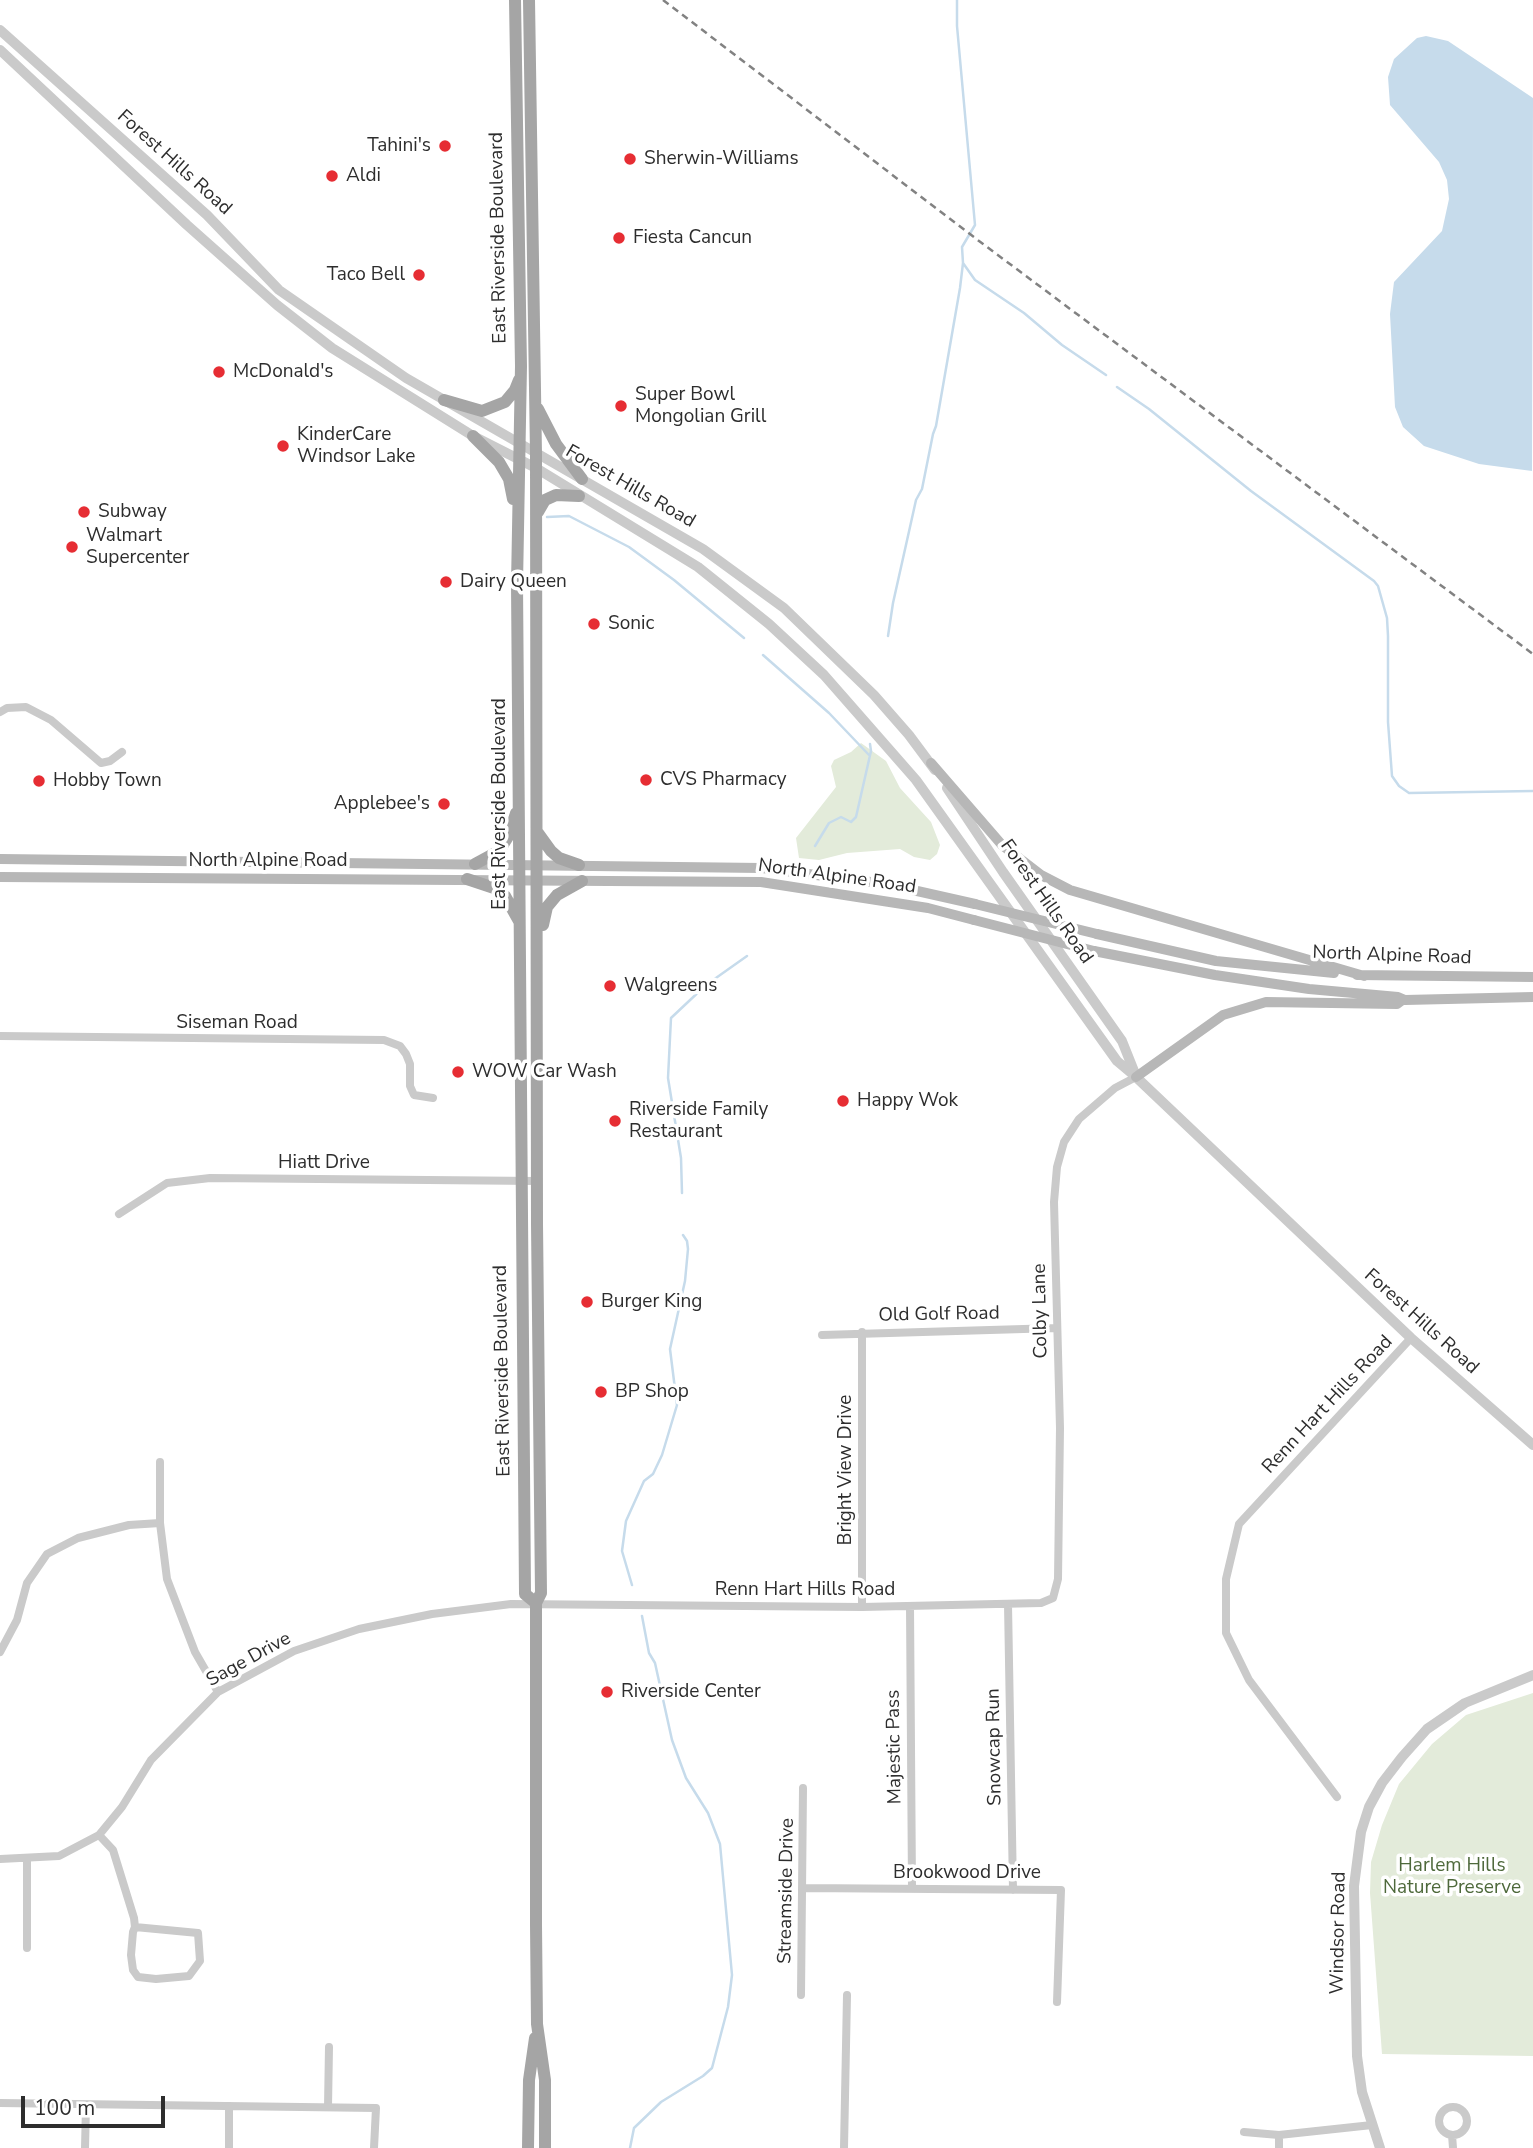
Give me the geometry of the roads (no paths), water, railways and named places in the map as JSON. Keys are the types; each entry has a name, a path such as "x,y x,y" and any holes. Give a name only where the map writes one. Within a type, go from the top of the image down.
{"main road":[{"name":"East Riverside Boulevard","path":"515,0 520,376 518,535 525,1594 536,1603"},
{"name":"East Riverside Boulevard","path":"529,0 538,833 537,1181 541,1593 536,1603 537,2024 545,2080 545,2148"},
{"path":"444,400 482,411 505,402 515,390 520,376"},
{"path":"534,398 549,433 582,479"},
{"path":"473,436 499,462 509,479 518,535"},
{"path":"536,530 539,508 545,500 556,495 579,496"},
{"path":"931,763 1002,845 1041,874 1070,890 1364,976"},
{"path":"475,864 499,851 509,835 520,800"},
{"path":"538,833 559,858 579,865"},
{"name":"North Alpine Road","path":"0,859 762,868 886,884 1216,961 1364,976 1533,977"},
{"path":"374,863 375,878"},
{"name":"North Alpine Road","path":"0,877 761,882 929,908 1094,951 1229,978 1398,997 1405,1000 1533,997"},
{"path":"467,880 494,888 505,896 520,924"},
{"path":"538,946 547,907 557,895 582,881"},
{"path":"1136,1077 1223,1015 1266,1002 1397,1004 1405,1000"},
{"name":"East Riverside Boulevard","path":"528,2148 529,2080 537,2024"}],"street":[{"name":"Forest Hills Road","path":"0,30 207,215 279,290 406,378 703,549 784,608 874,695 931,763 1003,872 1122,1041 1136,1077"},
{"name":"Forest Hills Road","path":"0,50 276,305 332,348 473,436 536,468 698,567 769,624 824,675 916,780 1116,1061 1411,1338 1533,1445"},
{"path":"0,712 7,708 26,707 51,720 101,763 110,761 122,752"},
{"name":"Siseman Road","path":"0,1036 384,1040 400,1046 409,1058 414,1095 433,1098"},
{"name":"Colby Lane","path":"1058,1579 1060,1428 1054,1202 1057,1167 1064,1142 1079,1119 1115,1088 1136,1077"},
{"name":"Hiatt Drive","path":"119,1213 167,1183 210,1178 537,1181"},
{"name":"Old Golf Road","path":"822,1335 1057,1328"},
{"name":"Bright View Drive","path":"862,1332 862,1606"},
{"name":"Renn Hart Hills Road","path":"1337,1797 1249,1681 1226,1633 1226,1579 1239,1524 1411,1338"},
{"path":"160,1462 160,1523 167,1580 195,1652 218,1692"},
{"path":"0,1653 17,1620 27,1583 47,1554 78,1538 129,1525 160,1523"},
{"name":"Renn Hart Hills Road","path":"536,1603 862,1606 1041,1603 1053,1598 1058,1579"},
{"name":"Sage Drive","path":"0,1859 58,1856 99,1835 122,1807 151,1760 218,1692 294,1651 359,1629 432,1614 536,1603"},
{"name":"Snowcap Run","path":"1008,1604 1013,1890"},
{"name":"Majestic Pass","path":"910,1606 912,1889"},
{"name":"Windsor Road","path":"1380,2148 1362,2092 1357,2056 1354,1886 1361,1832 1369,1807 1395,1765 1427,1729 1465,1703 1533,1675"},
{"name":"Streamside Drive","path":"801,1995 803,1788"},
{"path":"99,1835 113,1850 135,1927 131,1955 133,1970 138,1976 156,1979 188,1976 200,1961 198,1933 135,1927"},
{"path":"27,1859 27,1948"},
{"name":"Brookwood Drive","path":"803,1888 1061,1890 1057,2002"},
{"path":"845,2148 847,1995"},
{"path":"328,2107 329,2047"},
{"path":"0,2103 376,2108 374,2148"},
{"path":"85,2148 86,2105"},
{"path":"229,2106 229,2148"},
{"path":"1244,2132 1279,2135 1372,2125"},
{"path":"1279,2135 1279,2148"},
{"path":"1452,2135 1453,2148"}],"water":[{"path":"1426,36 1448,41 1533,98 1532,471 1479,464 1424,446 1403,427 1395,407 1390,314 1394,282 1442,231 1449,199 1447,180 1439,162 1390,105 1388,77 1394,59 1417,38"}],"waterway":[{"path":"888,636 916,500 922,489 936,426 960,288 962,247 975,225 957,0"},
{"path":"963,263 975,280 1106,375"},
{"path":"1117,387 1378,586 1387,618 1388,722 1392,776 1399,786 1409,793 1533,791"},
{"path":"547,517 569,516 629,547 744,638"},
{"path":"763,655 829,713 869,755"},
{"path":"815,846 829,823 841,817 851,822 856,817 871,751 870,744"},
{"path":"682,1193 681,1158 668,1078 671,1018 706,985 747,956"},
{"path":"632,1585 622,1551 626,1521 644,1481 653,1474 662,1455 677,1405 670,1349 685,1281 688,1249 683,1235"},
{"path":"630,2148 634,2128 661,2102 712,2068 728,2007 732,1975 720,1844 708,1813 686,1778 672,1740 642,1616"}],"railway":[{"path":"663,0 979,241 1533,654"}],"place":[{"name":"Tahini's","path":"445,146"},
{"name":"Sherwin-Williams","path":"630,159"},
{"name":"Aldi","path":"332,176"},
{"name":"Fiesta Cancun","path":"619,238"},
{"name":"Taco Bell","path":"419,275"},
{"name":"McDonald's","path":"219,372"},
{"name":"Super Bowl Mongolian Grill","path":"621,406"},
{"name":"KinderCare Windsor Lake","path":"283,446"},
{"name":"Subway","path":"84,512"},
{"name":"Walmart Supercenter","path":"72,547"},
{"name":"Dairy Queen","path":"446,582"},
{"name":"Sonic","path":"594,624"},
{"name":"CVS Pharmacy","path":"646,780"},
{"name":"Hobby Town","path":"39,781"},
{"name":"Applebee's","path":"444,804"},
{"name":"Walgreens","path":"610,986"},
{"name":"WOW Car Wash","path":"458,1072"},
{"name":"Happy Wok","path":"843,1101"},
{"name":"Riverside Family Restaurant","path":"615,1121"},
{"name":"Burger King","path":"587,1302"},
{"name":"BP Shop","path":"601,1392"},
{"name":"Riverside Center","path":"607,1692"}],"park label":[{"name":"Harlem Hills Nature Preserve","path":"1452,1877"}]}
